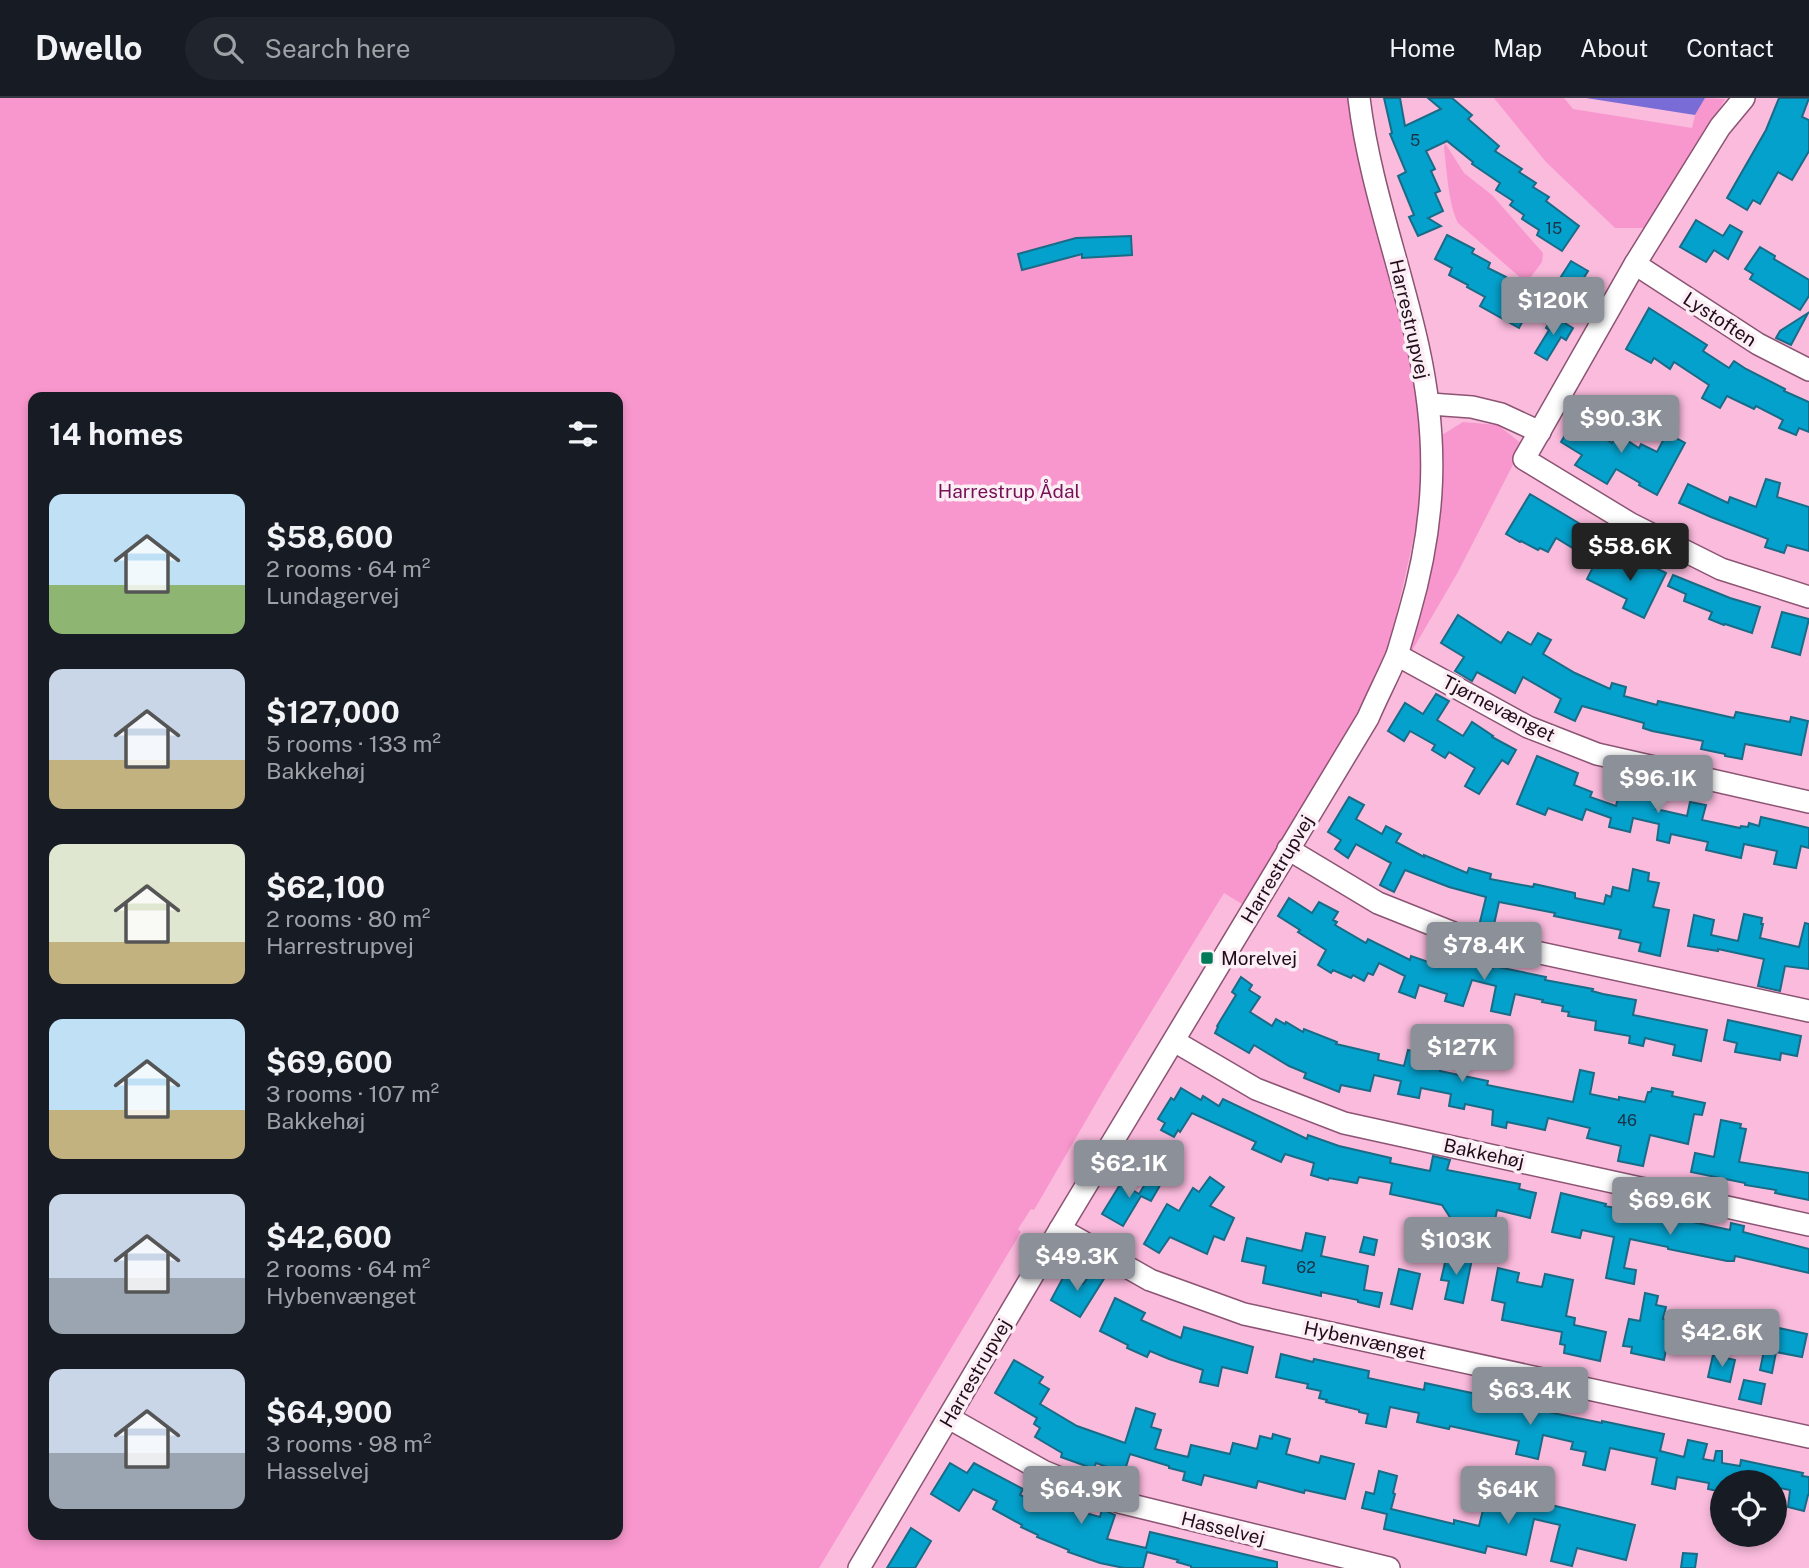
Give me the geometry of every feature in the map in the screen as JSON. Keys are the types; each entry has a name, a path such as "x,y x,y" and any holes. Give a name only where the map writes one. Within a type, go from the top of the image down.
{"street":[{"name":"Harrestrupvej","path":"859,1568 1368,718 1396,655 1419,578 1432,497 1433,449 1430,404 1418,345 1373,169 1359,98"},
{"path":"1744,98 1720,127 1635,264 1524,458 1631,524 1721,569 1809,597"},
{"name":"Lystoften","path":"1635,264 1758,344 1809,370"},
{"path":"1430,404 1472,407 1500,414 1540,432"},
{"name":"Tjørnevænget","path":"1396,655 1528,727 1597,754 1809,802"},
{"path":"1289,849 1378,904 1461,936 1809,1011"},
{"name":"Bakkehøj","path":"1174,1041 1256,1089 1343,1123 1809,1225"},
{"name":"Hybenvænget","path":"1060,1229 1150,1280 1244,1314 1809,1437"},
{"name":"Hasselvej","path":"949,1418 1043,1471 1119,1502 1389,1568"}],"green space":[{"name":"Harrestrup Ådal","path":"0,98 1354,98 1415,375 1424,442 1423,496 1390,644 1359,714 1242,904 1224,893 1110,1079 1034,1210 1031,1209 1018,1229 1021,1232 819,1568 0,1568"},
{"path":"1494,98 1564,98 1573,109 1692,128 1695,115 1705,98 1725,99 1665,206 1645,228 1615,228 1546,162"},
{"path":"1445,143 1464,173 1492,195 1543,253 1542,262 1528,281 1523,280 1458,223 1450,196"},
{"path":"1463,422 1498,425 1523,445 1458,572 1410,654 1441,500 1442,435"}],"shaded area":[{"path":"1586,98 1705,98 1695,115"}],"building":[{"path":"1384,98 1400,98 1405,126 1441,109 1428,98 1452,98 1472,115 1468,119 1499,146 1495,151 1522,169 1519,172 1536,183 1533,187 1549,197 1546,201 1579,226 1562,251 1537,235 1539,230 1522,219 1524,215 1510,205 1513,201 1496,190 1500,183 1472,164 1473,162 1447,141 1426,151 1435,169 1431,171 1440,191 1435,193 1443,211 1428,218 1441,226 1418,236 1409,217 1414,215 1398,176 1406,172 1390,134 1392,133"},
{"path":"1779,98 1809,98 1802,117 1809,120 1809,151 1792,180 1778,172 1760,204 1753,200 1747,210 1727,198 1766,130"},
{"path":"1696,220 1723,236 1730,225 1742,232 1728,259 1714,250 1706,262 1680,247"},
{"path":"1447,235 1474,249 1472,253 1490,263 1488,268 1506,277 1503,282 1522,292 1517,301 1530,308 1519,328 1480,306 1485,297 1449,275 1452,268 1435,259"},
{"path":"1131,236 1132,255 1082,258 1082,254 1022,270 1018,254 1076,238"},
{"path":"1760,247 1775,256 1774,259 1809,280 1809,296 1800,310 1750,279 1753,274 1745,269"},
{"path":"1571,261 1588,271 1566,307 1548,297"},
{"path":"1649,308 1707,345 1703,351 1729,368 1734,361 1785,389 1784,391 1809,402 1809,432 1799,428 1796,435 1779,428 1783,420 1756,406 1754,409 1727,396 1720,408 1702,398 1709,385 1674,362 1670,369 1654,358 1651,363 1626,349"},
{"path":"1808,313 1791,345 1776,338 1780,331"},
{"path":"1553,316 1573,328 1566,340 1561,337 1547,360 1535,353 1549,330 1546,328"},
{"path":"1580,410 1595,419 1590,429 1612,443 1617,434 1639,448 1641,444 1657,452 1667,433 1685,443 1657,495 1616,469 1607,484 1575,465 1582,455 1561,442"},
{"path":"1766,479 1780,483 1777,497 1809,507 1809,551 1787,545 1784,553 1765,547 1768,539 1679,503 1688,484 1728,503 1730,497 1756,507"},
{"path":"1530,494 1597,534 1584,555 1556,538 1548,552 1540,548 1538,550 1506,534"},
{"path":"1634,557 1666,573 1644,618 1623,608 1627,599 1587,579 1596,561 1611,568 1613,562 1628,570"},
{"path":"1673,575 1760,607 1752,633 1709,619 1712,612 1684,601 1686,594 1668,586"},
{"path":"1782,612 1809,619 1800,655 1772,647"},
{"path":"1458,615 1501,643 1508,632 1531,645 1538,633 1551,640 1543,654 1610,689 1612,683 1626,687 1624,696 1657,705 1658,701 1734,718 1736,712 1790,722 1791,717 1808,721 1801,755 1745,744 1742,759 1725,756 1701,749 1703,741 1652,731 1643,728 1644,723 1582,706 1575,721 1555,712 1561,699 1523,677 1515,693 1477,672 1472,681 1455,671 1464,657 1441,643"},
{"path":"1436,694 1449,701 1437,720 1463,736 1472,722 1516,750 1508,764 1502,760 1479,794 1465,786 1475,768 1449,752 1445,758 1432,750 1435,745 1410,731 1404,741 1388,731 1405,703 1423,714"},
{"path":"1537,756 1578,773 1574,785 1592,792 1590,797 1616,806 1621,784 1647,790 1649,779 1662,782 1656,809 1687,816 1690,802 1706,805 1702,820 1740,828 1748,827 1749,823 1759,826 1761,817 1809,828 1809,848 1801,846 1796,868 1774,864 1777,851 1744,844 1741,858 1706,850 1708,842 1671,834 1669,843 1657,840 1659,824 1633,818 1630,832 1609,827 1611,818 1586,809 1582,820 1548,808 1545,815 1517,804"},
{"path":"1349,797 1364,805 1356,819 1382,834 1386,826 1401,834 1396,842 1424,857 1467,873 1469,868 1491,874 1490,879 1533,887 1534,884 1575,893 1575,898 1604,904 1606,895 1611,897 1613,887 1629,891 1633,869 1649,873 1648,881 1659,883 1653,907 1669,910 1660,956 1639,951 1641,943 1619,938 1621,930 1499,902 1493,929 1479,926 1486,897 1449,887 1405,870 1394,892 1380,885 1391,863 1356,844 1348,858 1335,849 1341,840 1328,832"},
{"path":"1289,898 1312,913 1319,902 1338,912 1333,920 1337,922 1335,925 1366,943 1368,939 1410,960 1411,956 1431,963 1434,953 1440,955 1444,944 1466,950 1463,959 1493,968 1546,977 1545,980 1636,1000 1633,1015 1707,1030 1701,1061 1673,1055 1675,1045 1645,1038 1643,1046 1629,1043 1630,1036 1595,1030 1596,1021 1568,1016 1569,1012 1562,1011 1563,1006 1542,1002 1543,1000 1515,994 1510,1015 1491,1011 1496,986 1472,980 1463,1006 1445,1001 1447,994 1419,985 1415,998 1399,992 1405,976 1379,963 1373,975 1368,973 1364,981 1333,970 1331,973 1318,965 1326,950 1278,916"},
{"path":"1744,914 1762,918 1760,938 1799,947 1805,923 1809,924 1809,969 1785,966 1780,991 1758,986 1764,959 1718,949 1688,946 1694,915 1714,920 1711,935 1738,941"},
{"path":"1241,977 1252,985 1249,990 1260,997 1250,1012 1272,1026 1276,1019 1285,1024 1286,1022 1303,1032 1304,1029 1337,1042 1336,1044 1379,1054 1378,1060 1404,1066 1408,1050 1424,1054 1427,1042 1446,1046 1440,1071 1488,1081 1487,1085 1573,1102 1580,1070 1594,1073 1590,1094 1645,1102 1652,1088 1673,1092 1672,1096 1705,1103 1702,1115 1694,1114 1688,1144 1650,1135 1643,1166 1618,1161 1621,1146 1587,1138 1590,1128 1548,1118 1545,1130 1507,1122 1506,1128 1492,1125 1493,1110 1465,1104 1464,1109 1449,1106 1451,1094 1421,1088 1419,1098 1398,1094 1401,1081 1374,1075 1370,1091 1341,1085 1339,1092 1304,1078 1306,1073 1254,1045 1249,1053 1215,1033 1236,995 1232,992"},
{"path":"1728,1020 1801,1036 1797,1056 1781,1053 1780,1060 1735,1052 1737,1043 1724,1040"},
{"path":"1181,1088 1201,1100 1203,1096 1219,1106 1223,1099 1307,1139 1308,1135 1339,1146 1391,1158 1390,1163 1430,1171 1433,1156 1450,1160 1447,1170 1520,1184 1519,1189 1536,1193 1530,1218 1497,1210 1495,1220 1486,1218 1461,1234 1442,1205 1390,1194 1392,1183 1359,1177 1357,1183 1311,1175 1314,1163 1285,1154 1281,1162 1252,1149 1256,1142 1192,1113 1174,1137 1161,1130 1165,1123 1158,1119"},
{"path":"1721,1120 1741,1124 1740,1128 1746,1129 1739,1162 1809,1173 1809,1200 1775,1193 1776,1190 1691,1172 1695,1153 1714,1157"},
{"path":"1150,1176 1162,1182 1151,1201 1141,1196 1123,1226 1102,1214 1121,1183 1139,1194"},
{"path":"1210,1177 1224,1187 1210,1206 1234,1218 1224,1240 1214,1236 1207,1254 1170,1237 1159,1253 1144,1244 1167,1204 1179,1211 1193,1188 1199,1192"},
{"path":"1561,1193 1606,1204 1605,1206 1730,1230 1731,1223 1744,1226 1743,1232 1809,1249 1809,1273 1735,1256 1734,1261 1727,1261 1630,1239 1624,1268 1636,1270 1634,1284 1606,1278 1614,1237 1582,1230 1580,1238 1552,1232"},
{"path":"1306,1233 1325,1237 1321,1256 1368,1266 1364,1290 1382,1293 1379,1307 1321,1292 1321,1296 1263,1283 1266,1266 1242,1261 1247,1238 1302,1251"},
{"path":"1364,1237 1377,1240 1374,1255 1360,1252"},
{"path":"1447,1254 1472,1259 1463,1303 1445,1299 1449,1281 1441,1280"},
{"path":"1498,1268 1519,1273 1517,1282 1542,1287 1545,1274 1573,1280 1566,1316 1575,1318 1574,1325 1606,1332 1600,1361 1564,1353 1565,1345 1560,1344 1562,1332 1502,1320 1505,1303 1492,1300"},
{"path":"1399,1269 1420,1274 1412,1309 1391,1304"},
{"path":"1093,1270 1105,1277 1080,1317 1051,1300 1065,1274 1083,1284"},
{"path":"1645,1293 1658,1296 1656,1305 1666,1307 1663,1319 1713,1328 1707,1351 1683,1346 1681,1353 1666,1350 1664,1360 1631,1353 1632,1347 1623,1346 1629,1319 1640,1321"},
{"path":"1115,1298 1145,1313 1141,1320 1181,1338 1184,1327 1253,1347 1247,1373 1222,1367 1218,1386 1200,1382 1203,1370 1150,1351 1147,1357 1127,1348 1128,1345 1100,1331"},
{"path":"1769,1326 1807,1334 1802,1357 1776,1352 1772,1373 1760,1370"},
{"path":"1281,1354 1369,1371 1368,1378 1424,1390 1425,1383 1548,1412 1664,1434 1660,1451 1684,1457 1688,1440 1707,1444 1703,1459 1714,1461 1716,1451 1722,1451 1722,1463 1740,1466 1741,1460 1803,1473 1802,1476 1809,1477 1809,1495 1804,1511 1788,1507 1790,1490 1787,1489 1787,1470 1710,1470 1710,1489 1709,1483 1677,1477 1675,1489 1652,1484 1657,1458 1610,1448 1605,1470 1583,1465 1586,1452 1571,1449 1573,1442 1543,1435 1538,1459 1516,1454 1519,1441 1450,1426 1449,1429 1417,1422 1419,1413 1390,1407 1386,1427 1366,1423 1368,1414 1326,1402 1327,1400 1319,1398 1321,1391 1307,1388 1308,1384 1276,1377"},
{"path":"1713,1355 1735,1360 1730,1382 1708,1377"},
{"path":"1014,1360 1043,1377 1039,1383 1049,1389 1040,1404 1077,1426 1125,1443 1136,1408 1155,1414 1151,1427 1161,1430 1155,1449 1188,1457 1191,1445 1230,1454 1233,1443 1257,1449 1260,1436 1272,1439 1273,1434 1290,1439 1286,1454 1319,1463 1321,1456 1354,1464 1345,1499 1305,1490 1304,1493 1258,1481 1256,1488 1204,1475 1201,1485 1183,1480 1185,1472 1130,1454 1124,1473 1096,1463 1094,1469 1061,1457 1062,1453 1035,1437 1040,1428 1034,1424 1037,1418 995,1393"},
{"path":"1744,1380 1765,1384 1761,1404 1739,1399"},
{"path":"950,1463 967,1473 974,1463 1023,1489 1020,1495 1046,1506 1048,1501 1081,1515 1082,1512 1100,1517 1102,1509 1115,1515 1107,1539 1146,1548 1150,1532 1277,1562 1277,1568 1191,1568 1177,1562 1178,1560 1147,1552 1143,1568 1124,1568 1100,1563 1037,1537 1038,1535 993,1509 997,1501 973,1489 959,1511 931,1494"},
{"path":"1379,1471 1397,1476 1391,1509 1454,1524 1454,1520 1479,1526 1488,1490 1635,1525 1626,1560 1577,1548 1572,1566 1551,1561 1560,1525 1534,1519 1526,1555 1487,1546 1485,1553 1384,1529 1387,1514 1362,1508 1366,1492 1374,1494"},
{"path":"911,1528 931,1541 915,1568 887,1568"},
{"path":"1683,1553 1697,1554 1695,1568 1681,1568"}],"place":[{"name":"Morelvej","path":"1207,958"}]}
